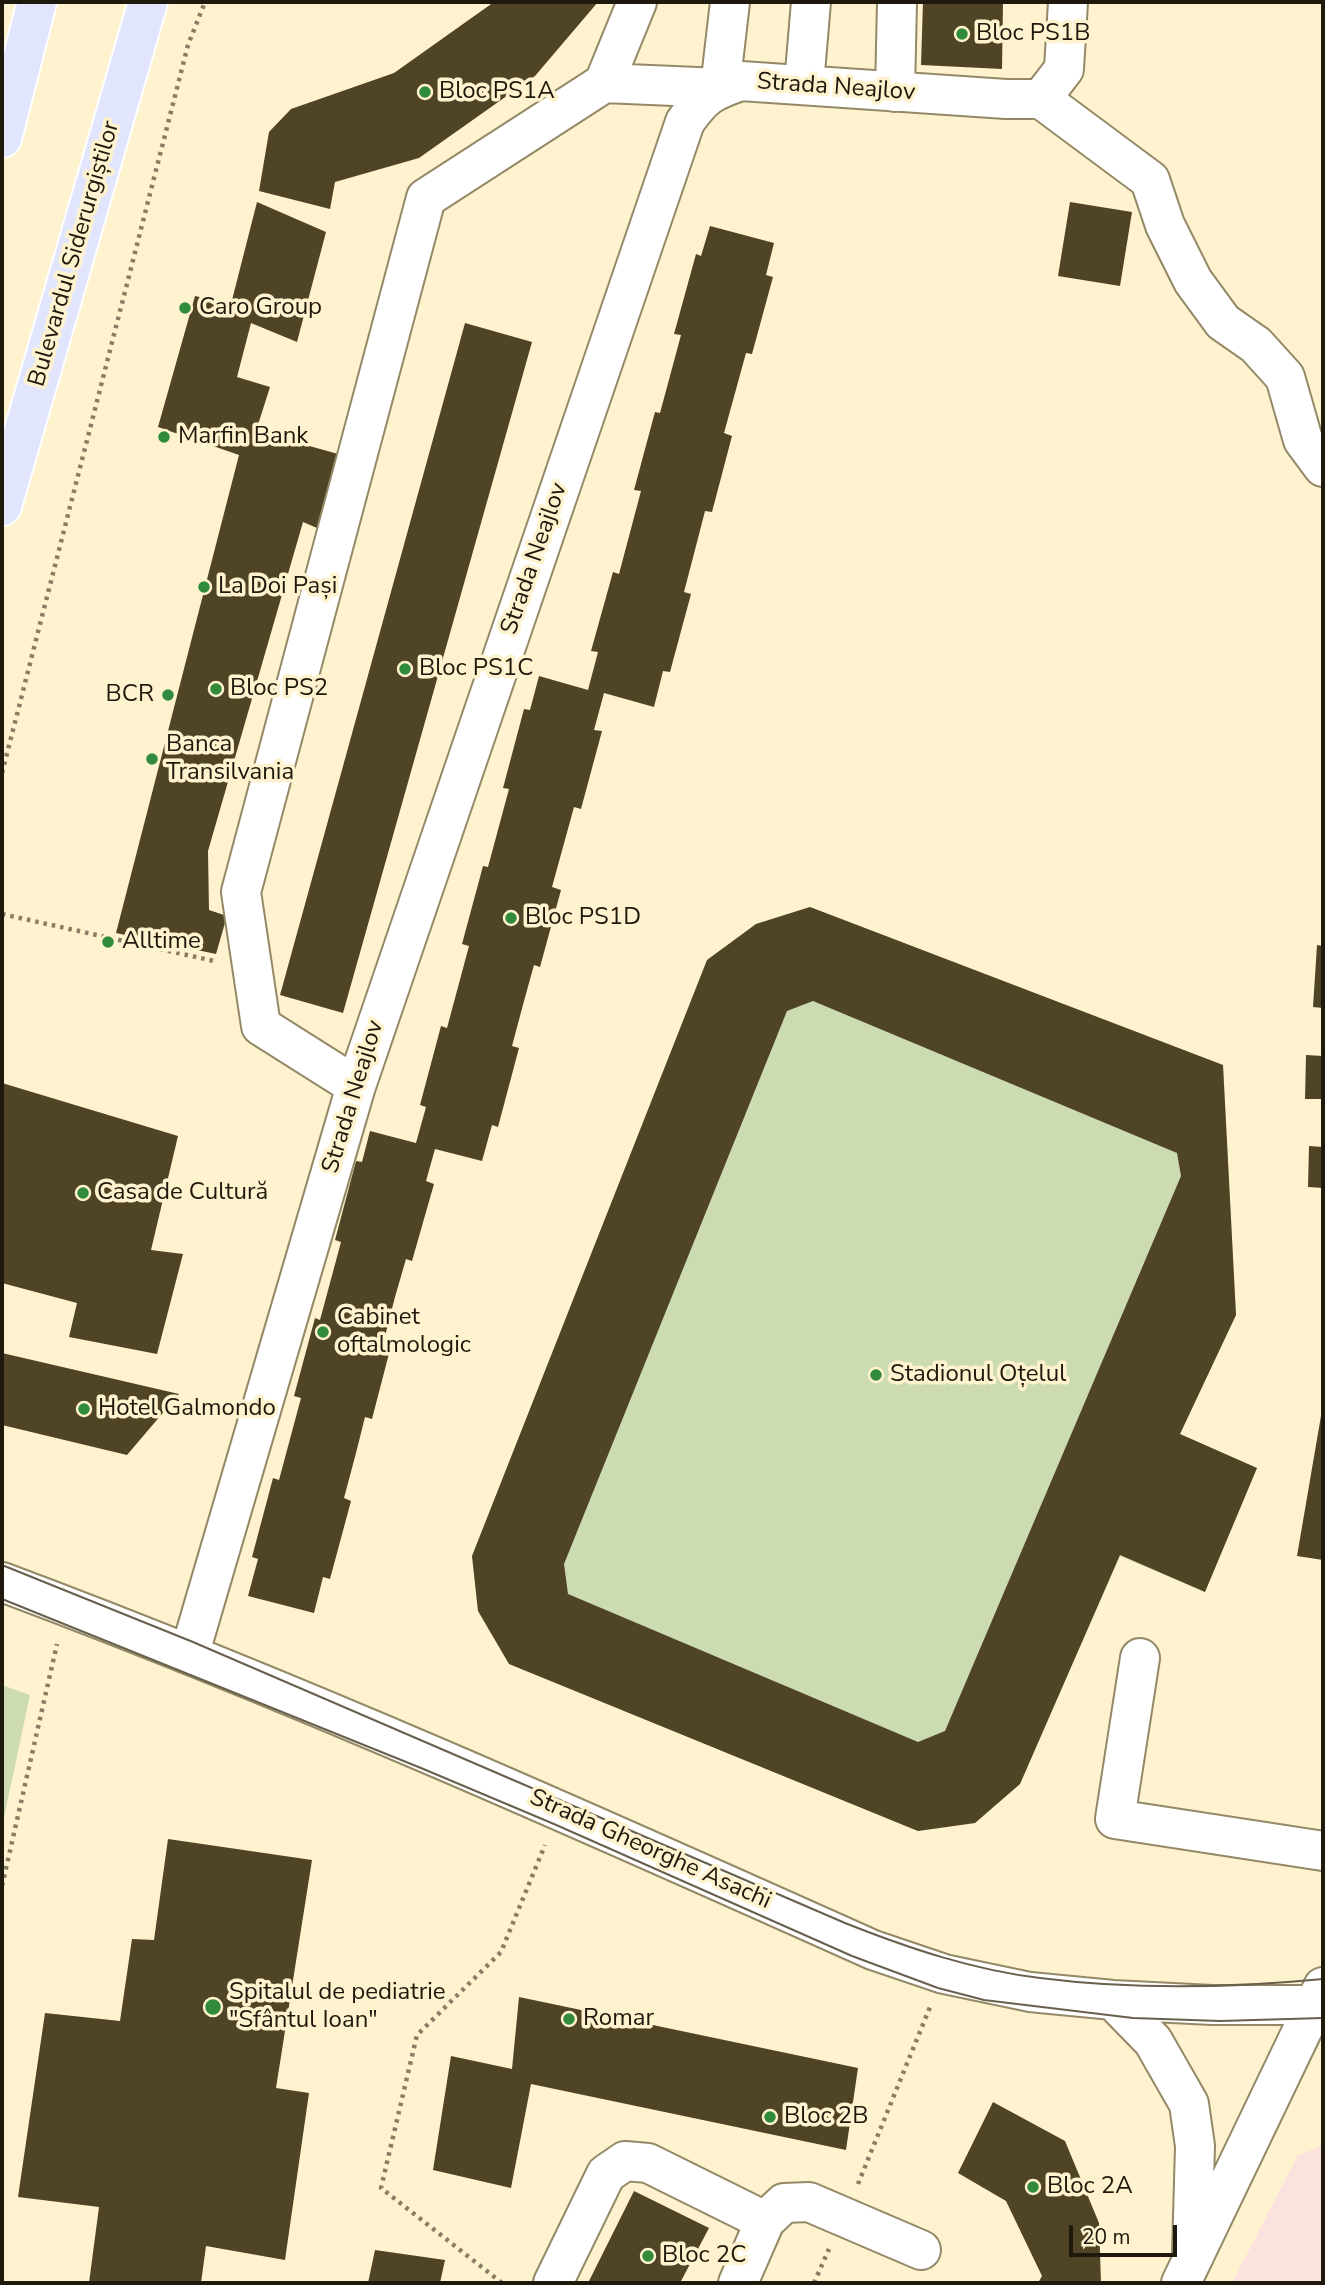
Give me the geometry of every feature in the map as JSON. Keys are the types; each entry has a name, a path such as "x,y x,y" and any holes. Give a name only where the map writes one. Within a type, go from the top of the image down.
{"main road":[{"path":"2,138 37,2"},
{"name":"Bulevardul Siderurgiștilor","path":"2,506 148,2"}],"street":[{"path":"356,1086 261,1026 241,891 426,198 604,83 637,2"},
{"path":"604,83 720,88 730,2"},
{"path":"804,84 811,2"},
{"path":"895,92 897,2"},
{"path":"1068,2 1064,69 1041,99 1150,180 1165,225 1193,281 1223,322 1256,345 1286,377 1303,440 1323,467"},
{"name":"Strada Neajlov","path":"185,1653 193,1642 356,1086 685,122 698,102 720,88 741,81 1041,99"},
{"name":"Strada Gheorghe Asachi","path":"2,1582 185,1653 560,1810 873,1950 944,1974 1030,1992 1114,2000 1212,2005 1320,1998"},
{"path":"1140,1658 1115,1819 1323,1851"},
{"path":"1186,2274 1320,1998"},
{"path":"1114,2000 1153,2041 1189,2104 1195,2146 1186,2274"},
{"path":"553,2283 606,2174 625,2161 648,2163 765,2221"},
{"path":"738,2283 765,2221 784,2203 809,2202 921,2250"}],"path":[{"path":"2,773 188,45 205,2"},
{"path":"2,914 252,970"},
{"path":"2,1886 65,1605"},
{"path":"502,2283 381,2188 417,2035 501,1952 560,1810"},
{"path":"814,2283 944,1974"}],"shaded area":[{"path":"1323,2146 1323,2283 1232,2283 1298,2155"}],"green space":[{"name":"Stadionul Oțelul","path":"810,907 1223,1065 1236,1315 1180,1434 1257,1468 1205,1592 1120,1556 1020,1784 975,1823 918,1831 509,1664 478,1611 472,1556 707,960 756,924"},
{"path":"2,1685 30,1695 2,1827"}],"building":[{"name":"Bloc PS1A","path":"494,2 598,2 535,76 419,158 335,182 330,209 259,191 269,132 291,109 394,73"},
{"name":"Bloc PS1B","path":"923,2 1003,2 1002,69 921,65"},
{"name":"Bloc PS2","path":"257,202 326,232 297,342 251,323 237,377 270,387 256,431 338,454 317,528 303,522 208,851 209,910 227,916 216,954 116,933 239,455 158,427 195,296 231,304"},
{"path":"1070,202 1132,212 1120,286 1058,276"},
{"name":"Bloc PS1D","path":"710,226 774,243 766,275 773,277 752,354 746,353 724,433 732,436 712,512 705,511 684,592 691,594 670,672 663,671 654,707 604,693 594,730 602,731 581,809 574,807 552,887 561,890 540,967 534,965 512,1046 519,1048 498,1127 492,1125 482,1161 435,1149 426,1181 434,1184 412,1261 406,1259 395,1297 384,1340 392,1342 372,1419 365,1417 344,1498 351,1501 330,1579 323,1577 314,1613 248,1596 258,1559 252,1557 273,1478 279,1480 301,1398 294,1396 315,1318 320,1320 341,1242 335,1240 356,1161 362,1162 370,1131 416,1143 426,1107 420,1105 441,1026 447,1028 469,946 462,944 483,866 488,867 509,789 503,788 524,709 530,710 539,676 588,690 598,652 591,651 613,572 619,574 641,491 634,490 655,412 660,413 681,335 674,334 696,254 701,256"},
{"name":"Bloc PS1C","path":"465,323 532,342 343,1013 280,995"},
{"path":"810,907 1223,1065 1236,1315 1180,1434 1257,1468 1205,1592 1120,1555 1020,1784 975,1823 918,1831 509,1664 478,1611 472,1556 707,960 756,924","holes":["813,1001 1177,1153 1181,1176 945,1731 918,1742 568,1594 564,1564 787,1011"]},
{"path":"1317,945 1323,946 1323,1008 1313,1007"},
{"path":"1306,1055 1323,1056 1323,1099 1305,1099"},
{"name":"Casa de Cultură","path":"2,1083 178,1136 151,1250 183,1254 157,1354 69,1337 77,1303 2,1283"},
{"path":"1309,1146 1323,1147 1323,1188 1308,1187"},
{"name":"Hotel Galmondo","path":"2,1353 179,1394 127,1455 2,1425"},
{"path":"1323,1410 1323,1560 1297,1556"},
{"path":"168,1839 312,1860 276,2088 309,2093 285,2260 206,2246 201,2283 89,2283 99,2207 18,2197 45,2013 120,2021 132,1939 154,1940"},
{"name":"Bloc 2B","path":"519,1997 858,2068 846,2150 531,2084 511,2188 433,2170 451,2056 512,2069"},
{"name":"Bloc 2A","path":"993,2102 1065,2141 1099,2223 1101,2283 1038,2283 1042,2276 1006,2201 958,2173"},
{"name":"Bloc 2C","path":"634,2191 709,2228 680,2283 588,2283"},
{"path":"375,2250 445,2260 440,2283 368,2283"}],"tram line":[{"path":"2,1565 193,1642 845,1923 917,1949 990,1970 1075,1982 1217,1986 1323,1979"},
{"path":"2,1599 421,1768 852,1956 938,1988 984,2000 1133,2018 1220,2021 1323,2018"}],"place":[{"name":"Bloc PS1B","path":"962,34"},
{"name":"Bloc PS1A","path":"425,92"},
{"name":"Caro Group","path":"185,308"},
{"name":"Marfin Bank","path":"164,437"},
{"name":"La Doi Pași","path":"204,587"},
{"name":"Bloc PS1C","path":"405,669"},
{"name":"Bloc PS2","path":"216,689"},
{"name":"BCR","path":"168,695"},
{"name":"Banca Transilvania","path":"152,759"},
{"name":"Bloc PS1D","path":"511,918"},
{"name":"Alltime","path":"108,942"},
{"name":"Casa de Cultură","path":"83,1193"},
{"name":"Cabinet oftalmologic","path":"323,1332"},
{"name":"Stadionul Oțelul","path":"876,1375"},
{"name":"Hotel Galmondo","path":"84,1409"},
{"name":"Spitalul de pediatrie \"Sfântul Ioan\"","path":"213,2007"},
{"name":"Romar","path":"569,2019"},
{"name":"Bloc 2B","path":"770,2117"},
{"name":"Bloc 2A","path":"1033,2187"},
{"name":"Bloc 2C","path":"648,2256"}]}
